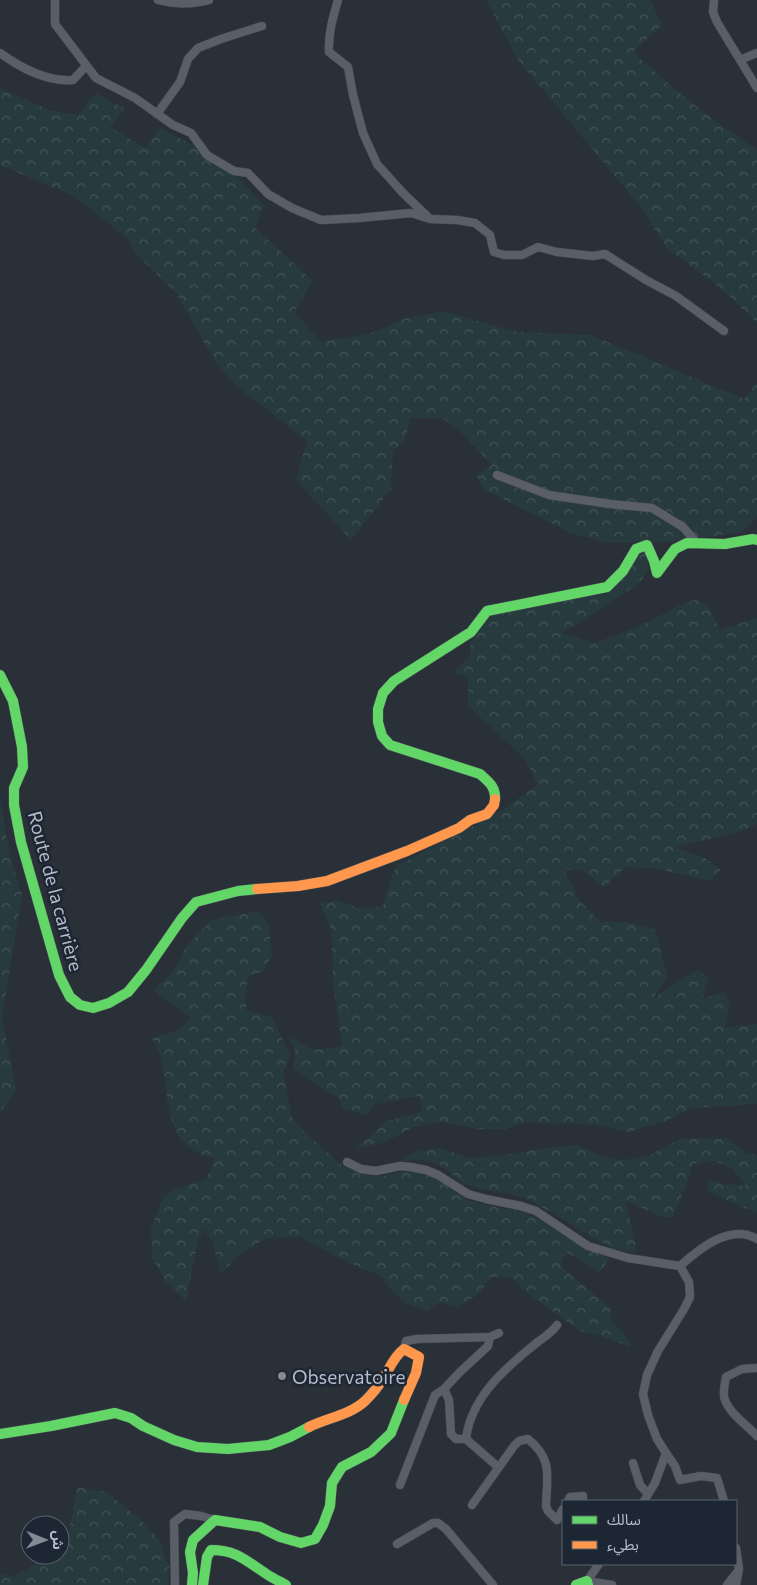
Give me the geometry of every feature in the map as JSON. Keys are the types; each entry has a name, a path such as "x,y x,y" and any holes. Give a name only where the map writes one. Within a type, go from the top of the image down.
{"street":[{"path":"55,0 55,24 96,78 134,98 173,125 191,133 207,154 234,171 248,173 268,194 292,208 321,220 411,213 430,219 475,223 490,235 494,252 504,255 522,255 538,247 557,252 593,256 605,254 646,280 676,296 724,331"},
{"path":"158,0 173,4 191,4 209,0"},
{"path":"338,0 328,41 329,52 348,67 352,95 363,133 377,164 430,219"},
{"path":"714,0 713,12 717,22 757,88"},
{"path":"158,114 180,82 188,59 198,48 262,26"},
{"path":"0,53 19,67 52,79 73,80 86,66"},
{"path":"740,60 757,53"},
{"path":"497,475 549,495 652,508 683,528 698,544 725,544 757,540"},
{"name":"Route de la carrière","path":"0,675 13,701 22,747 23,767 14,788 14,805 21,842 59,975 70,997 80,1006 93,1008 109,1003 128,992 146,970 182,918 196,902 238,891 298,886 327,881 407,851 459,828 470,820 487,814 494,805 495,794 490,782 480,774 390,745 382,736 378,722 378,710 383,693 394,682 471,632 487,611 607,587 623,571 636,549 647,545 657,573 675,549 687,544 698,544"},
{"path":"347,1162 361,1169 376,1171 400,1166 411,1166 426,1170 438,1175 468,1194 536,1211 588,1246 628,1258 680,1266 695,1253 718,1238 739,1234 757,1239"},
{"path":"680,1266 689,1282 690,1297 658,1351 647,1375 643,1394 657,1439 675,1466 680,1480 700,1476 717,1478 724,1500"},
{"path":"466,1440 470,1418 482,1395 504,1371 537,1341 551,1333 557,1325"},
{"path":"0,1434 51,1426 115,1412 174,1440 198,1447 228,1449 270,1445 322,1420 353,1410 365,1401 382,1381 397,1354 404,1349 406,1341 490,1337 499,1333"},
{"path":"400,1485 435,1395 444,1389 488,1346 490,1337"},
{"path":"175,1585 174,1522 185,1514 260,1527 280,1537 301,1543 315,1539 330,1506 332,1483 342,1467 371,1452 391,1433 405,1396 416,1374 418,1357 404,1349"},
{"path":"757,1368 742,1369 726,1377 724,1392 725,1400 732,1411 757,1436"},
{"path":"444,1389 449,1400 451,1434 456,1439 466,1440 498,1467"},
{"path":"472,1504 519,1441 528,1439 539,1448 546,1463 546,1506 548,1511 557,1520 562,1511"},
{"path":"645,1500 655,1482 666,1453"},
{"path":"633,1463 640,1485 648,1494"},
{"path":"568,1500 570,1497 583,1496 583,1500"},
{"path":"192,1585 193,1573 190,1552 193,1540 215,1520"},
{"path":"397,1544 432,1524 438,1523 446,1529 494,1585"},
{"path":"203,1585 207,1557 211,1550 225,1550 240,1556 286,1585"},
{"path":"736,1585 739,1569 737,1555"},
{"path":"588,1583 598,1565"},
{"path":"726,1585 739,1569"},
{"path":"576,1585 588,1583 612,1585"}],"green space":[{"path":"486,0 650,0 662,25 633,52 693,104 757,150 757,323 724,291 667,248 639,205 518,60"},
{"path":"0,88 49,110 78,115 96,93 125,109 110,127 145,148 160,128 225,163 264,205 255,228 313,281 294,313 321,342 371,333 404,319 443,311 517,332 591,335 744,399 757,383 757,518 740,533 665,542 607,543 571,533 483,489 476,475 492,465 455,426 441,418 411,418 405,439 393,451 391,489 351,540 296,480 307,441 235,385 216,363 176,293 137,255 128,239 74,196 0,165"},
{"path":"645,550 649,566 642,580 623,595 562,633 595,643 647,623 676,607 697,599 710,609 720,630 757,618 757,824 740,832 675,847 706,859 721,870 711,881 652,868 625,867 604,888 582,870 564,870 580,901 600,922 626,922 656,930 667,976 652,999 697,970 709,978 702,999 723,992 730,1003 725,1028 757,1024 757,1104 692,1108 663,1122 629,1132 595,1125 526,1122 501,1130 478,1129 441,1122 414,1127 385,1142 355,1149 375,1133 384,1122 422,1112 419,1096 376,1104 366,1115 344,1109 337,1096 293,1069 295,1050 288,1036 314,1050 342,1046 333,983 330,926 320,904 337,900 360,909 383,906 392,875 398,865 496,814 538,785 525,759 468,706 468,677 453,673 470,657 471,638 488,614 605,594 620,581 637,554"},
{"path":"0,801 9,851 22,895 2,1018 16,1090 0,1113"},
{"path":"258,911 269,925 272,955 264,971 248,976 245,996 247,1010 272,1017 290,1055 283,1073 292,1117 304,1132 343,1166 363,1174 379,1177 401,1172 417,1171 432,1176 467,1200 522,1211 609,1259 600,1272 566,1252 560,1266 610,1308 611,1321 626,1335 631,1347 601,1336 580,1331 523,1290 512,1278 491,1277 478,1295 458,1306 438,1303 426,1311 407,1304 391,1290 381,1276 345,1261 301,1237 267,1238 241,1253 221,1274 212,1241 202,1228 186,1301 166,1282 152,1258 151,1228 163,1197 175,1189 206,1179 215,1158 190,1149 180,1138 175,1128 168,1106 161,1059 152,1038 176,1031 191,1018 153,990 174,971 186,947 211,920"},
{"path":"727,1138 746,1153 757,1155 757,1213 707,1190 710,1180 724,1184 746,1186 732,1168 714,1161 692,1164 688,1181 673,1217 662,1217 626,1201 637,1252 614,1249 530,1200 506,1193 485,1190 461,1182 439,1164 422,1160 401,1161 414,1152 441,1148 468,1158 579,1145 600,1156 623,1160 649,1156 679,1139"},
{"path":"77,1487 107,1492 146,1525 163,1545 165,1558 169,1566 168,1585 0,1585 0,1573 13,1577 34,1565 70,1565 70,1528"}],"traffic: fast":[{"path":"495,799 493,788 480,774 390,745 382,736 378,722 378,709 383,693 394,681 471,632 487,611 607,587 623,571 636,549 647,545 657,573 675,549 687,543 725,544 757,540"},
{"path":"0,675 13,701 22,747 23,767 14,788 14,805 21,842 59,975 70,997 80,1005 93,1008 109,1003 128,992 146,970 182,918 196,902 238,891 257,889"},
{"path":"192,1585 193,1573 190,1552 193,1540 215,1520 260,1527 280,1537 301,1543 315,1539 330,1506 332,1483 342,1467 371,1452 391,1433 404,1400"},
{"path":"0,1434 115,1413 131,1418 143,1426 174,1440 197,1447 228,1449 269,1445 309,1427"},
{"path":"203,1585 207,1557 211,1550 220,1550 234,1554 286,1585"},
{"path":"576,1585 587,1581 588,1585"}],"traffic: slow":[{"path":"257,889 298,886 327,881 407,851 459,828 470,820 487,814 494,805 495,799"},
{"path":"309,1427 359,1406 372,1394 397,1356 404,1349 419,1357 416,1373 404,1400"}],"place":[{"name":"Observatoire","path":"282,1376"}]}
